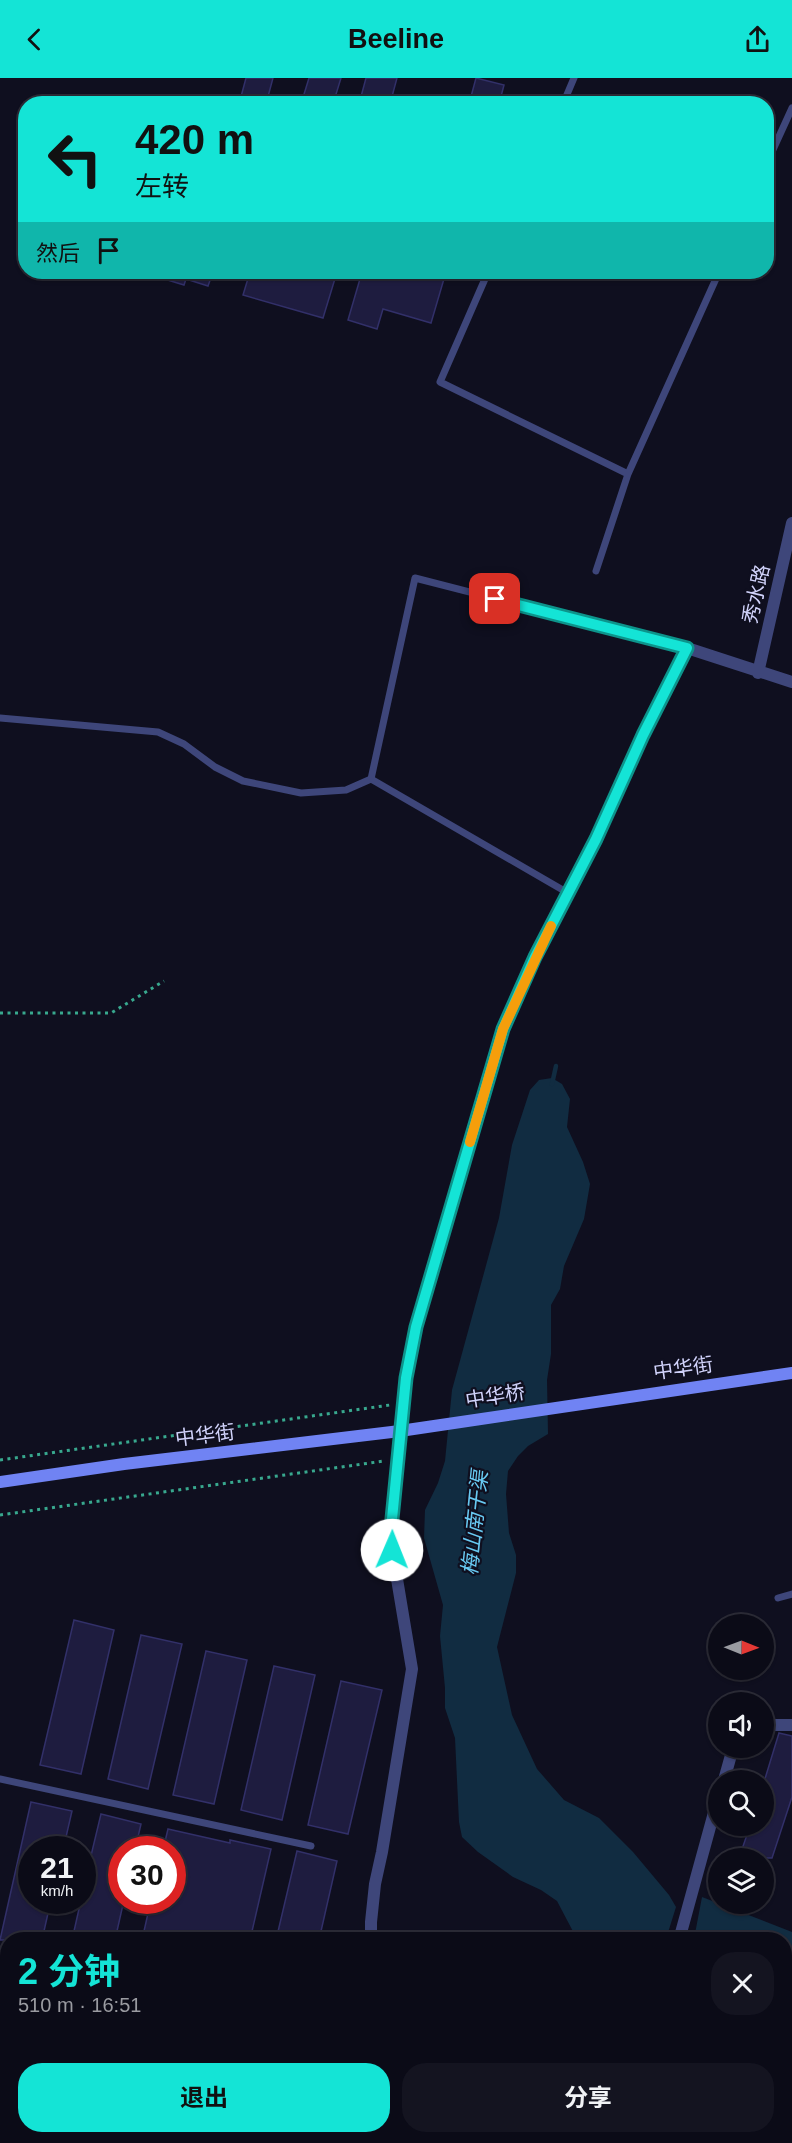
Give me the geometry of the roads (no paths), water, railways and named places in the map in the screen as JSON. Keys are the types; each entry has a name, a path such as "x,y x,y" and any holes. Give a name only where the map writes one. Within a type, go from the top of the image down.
{"main road":[{"name":"中华街","path":"580,1403 792,1373"},
{"name":"中华桥","path":"415,1429 580,1403"},
{"name":"中华街","path":"0,1482 124,1464 415,1429"}],"street":[{"name":"秀水路","path":"758,673 792,523"},
{"path":"371,1932 375,1884 412,1669 392,1550 391,1529 406,1378 416,1327 503,1029 535,957 687,648 758,673 792,682"},
{"path":"774,1725 792,1725"},
{"path":"681,1932 708,1834"}],"lane":[{"path":"566,96 574,78"},
{"path":"774,147 792,108"},
{"path":"485,279 440,382 628,474"},
{"path":"596,571 628,474 715,279"},
{"path":"371,779 415,578 687,648"},
{"path":"0,718 158,732 184,744 215,767 243,781 302,793 346,790 371,779"},
{"path":"371,779 568,893"},
{"path":"778,1598 792,1594"},
{"path":"0,1779 311,1846"}],"water":[{"path":"552,1078 562,1084 570,1099 567,1127 590,1184 584,1219 564,1266 560,1289 551,1305 551,1354 547,1380 548,1434 528,1446 508,1471 506,1494 509,1533 516,1555 516,1573 497,1647 512,1715 537,1769 564,1800 599,1818 633,1852 669,1895 676,1907 668,1932 573,1932 557,1901 541,1890 513,1877 478,1852 462,1837 459,1822 455,1738 445,1708 440,1636 443,1605 424,1538 425,1510 438,1483 445,1461 452,1390 499,1218 512,1145 530,1090 539,1080"},
{"path":"702,1897 708,1899 708,1914 746,1914 792,1932 695,1932"}],"waterway":[{"name":"梅山南干渠","path":"552,1084 556,1066"}]}
